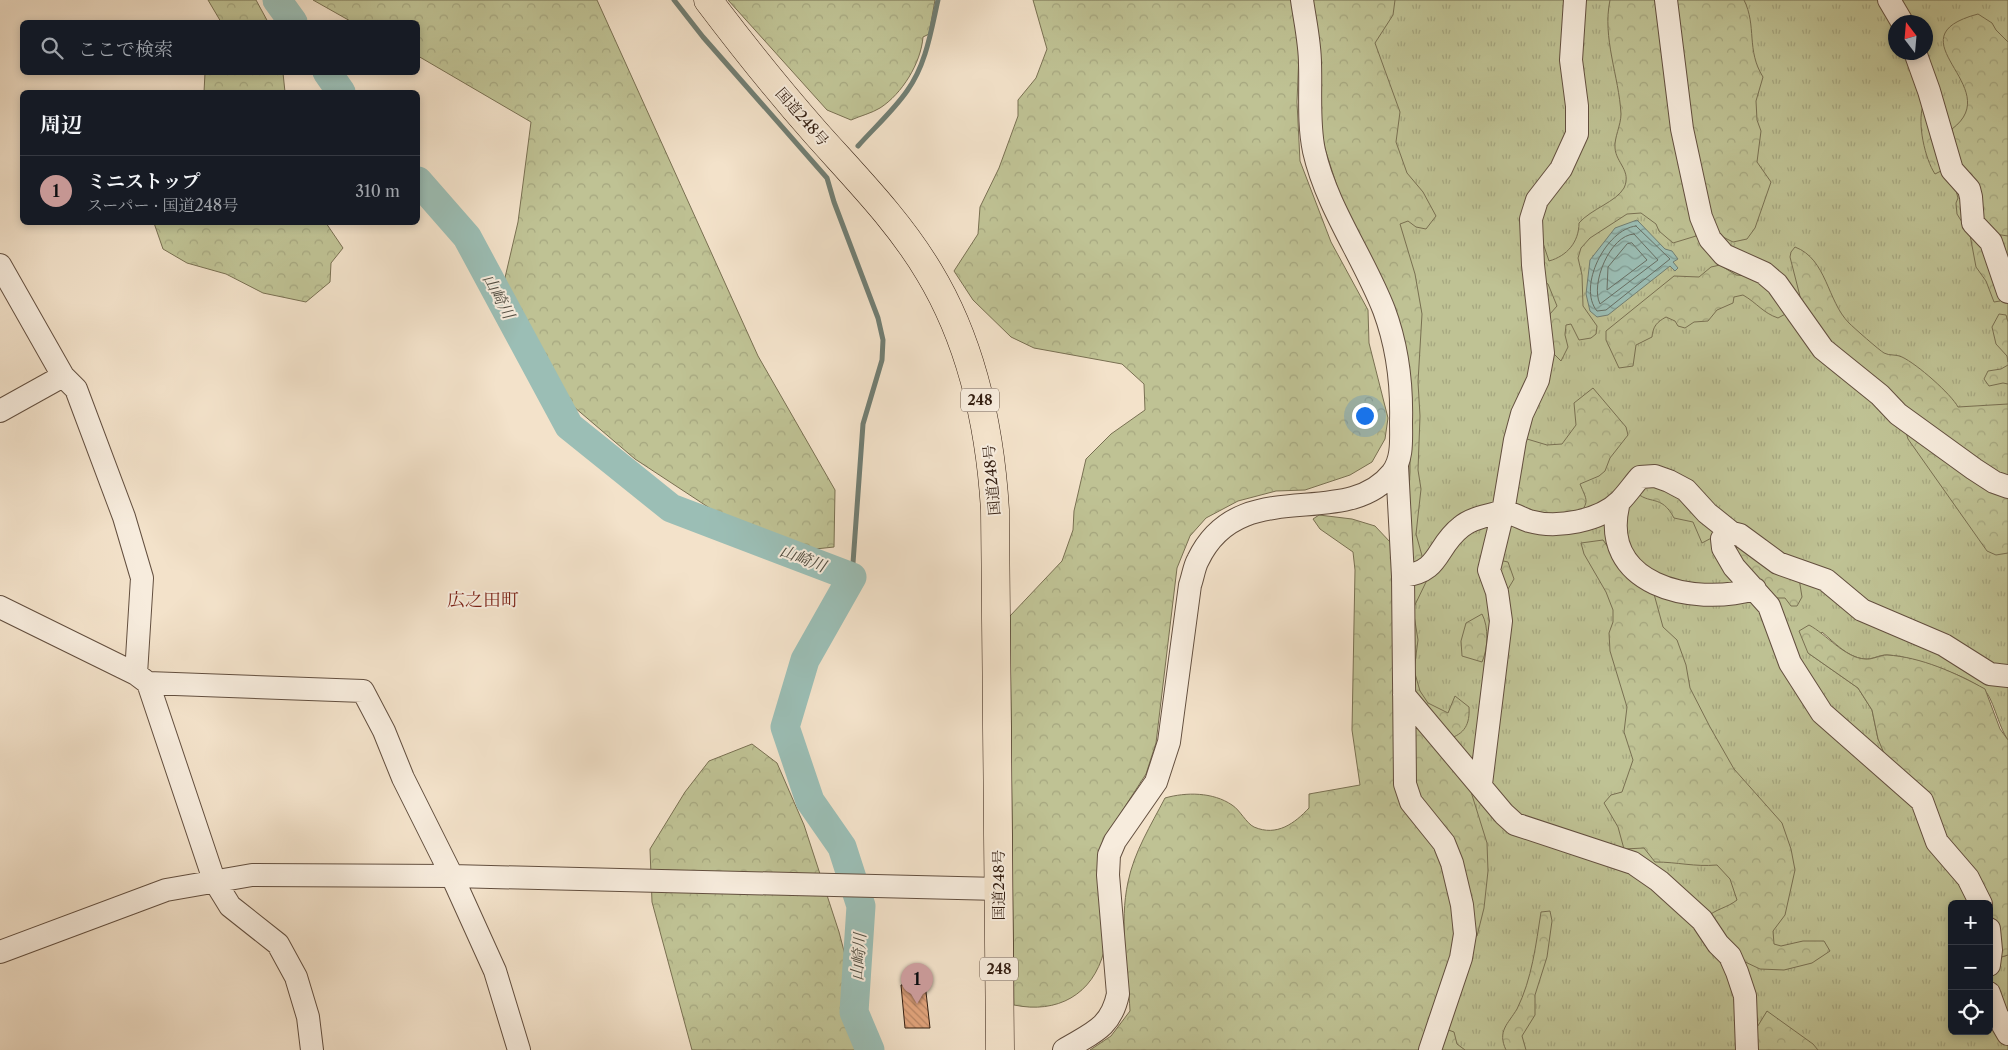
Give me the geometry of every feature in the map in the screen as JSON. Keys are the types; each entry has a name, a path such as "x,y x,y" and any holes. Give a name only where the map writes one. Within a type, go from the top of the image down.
{"highway":[{"name":"国道248号","path":"708,0 766,76 893,220 930,273 959,333 970,365 988,434 996,510 1000,1050"}],"street":[{"path":"1302,0 1310,61 1313,140 1319,171 1353,248 1384,310 1395,351 1401,408 1401,446 1397,466 1403,576 1405,784 1411,802 1444,843 1452,863 1462,905 1465,934 1461,958 1430,1050"},
{"path":"1481,784 1501,621 1497,592 1489,570 1504,512 1515,440 1522,414 1538,380 1542,358 1533,265 1531,219 1537,200 1561,169 1578,134 1577,106 1571,60 1575,0"},
{"path":"1666,0 1682,128 1699,208 1710,239 1724,255 1764,273 1777,284 1823,349 1880,395 1898,414 1967,465 1994,482 2008,487"},
{"path":"1889,0 1898,15"},
{"path":"1918,60 1952,170 1969,189 1972,197 1973,223 1991,242 2008,292"},
{"path":"0,265 63,376 76,389 124,517 142,578 142,678 214,880 230,906 278,944 296,977 308,1017 312,1050"},
{"path":"0,411 63,376"},
{"path":"1064,1050 1104,1025 1114,1011 1118,994 1108,875 1109,856 1115,841 1156,782 1163,765 1169,742 1190,585 1197,560 1210,540 1234,520 1254,511 1278,506 1332,502 1365,493 1384,482 1397,466"},
{"path":"1403,576 1421,574 1428,569 1462,526 1500,511 1532,522 1573,522 1606,511 1619,502 1640,477 1655,476 1669,480 1686,490 1707,513 1732,533 1740,535 1778,563 1826,580 1862,610 1944,645 1990,674 2008,676"},
{"path":"1619,502 1615,516 1620,548 1634,570 1655,585 1677,592 1704,594 1755,589"},
{"path":"1732,533 1724,536 1721,543 1734,568 1770,606 1790,662 1822,713 1922,801 1937,842 1968,878 1979,900"},
{"path":"0,607 142,678 363,691 384,731 402,778 452,876 495,971 519,1050"},
{"path":"1404,695 1481,784 1504,814 1515,824 1633,863 1659,881 1702,920 1730,956 1737,972 1745,996 1747,1050"},
{"path":"0,952 166,890 214,880 252,875 452,876 999,889"},
{"path":"1993,1004 2008,1034"}],"green space":[{"path":"208,0 256,0 267,20 220,20"},
{"path":"313,0 597,0 758,356 835,490 834,547 778,553 635,459 567,401 497,312 518,222 531,122 420,57 420,20 348,20"},
{"path":"728,0 935,0 929,34 923,37 919,57 903,86 896,95 880,108 851,120 827,110"},
{"path":"1033,0 1292,0 1299,53 1297,102 1300,161 1331,242 1368,310 1369,343 1388,418 1385,439 1372,462 1350,475 1305,490 1276,491 1238,501 1206,518 1190,536 1177,568 1156,743 1146,774 1113,825 1104,951 1099,966 1082,990 1071,998 1045,1007 1014,1005 1010,616 1062,561 1073,530 1074,511 1086,459 1111,434 1145,410 1144,384 1122,364 1034,348 1011,337 973,300 954,271 978,234 980,207 999,168 1018,116 1018,100 1036,78 1047,49"},
{"path":"1312,0 2008,0 2008,740 1987,693 1975,684 1950,672 1922,662 1896,656 1883,655 1867,659 1858,658 1841,649 1822,632 1808,653 1858,688 1872,710 1878,739 1982,900 1948,900 1948,1035 1993,1035 1993,934 1998,958 2008,955 2008,1050 1433,1050 1410,787 1410,412"},
{"path":"1312,0 1395,0 1393,15 1375,43 1400,112 1396,142 1407,173 1423,192 1436,216 1426,229 1416,227 1408,221 1400,224 1415,274 1422,314 1418,382 1420,416 1418,470 1421,489 1416,534 1424,563 1416,570 1405,553 1410,472 1410,412 1325,149 1321,127"},
{"path":"1610,0 1662,0 1696,236 1673,243 1659,231 1656,224 1641,213 1627,214 1590,238 1581,248 1578,258 1582,275 1583,306 1597,326 1596,334 1591,338 1579,340 1571,324 1566,325 1565,335 1568,347 1561,361 1552,352 1550,314 1557,306 1548,284 1538,278 1541,237 1549,261 1561,256 1574,242 1579,223 1620,193 1626,182 1625,172 1615,148 1621,114 1609,43 1608,14"},
{"path":"1670,0 1744,0 1748,10 1755,57 1763,77 1756,101 1757,120 1761,131 1757,162 1771,182 1755,228 1747,239 1733,242 1715,233 1707,213"},
{"path":"1978,14 1992,23 2008,42 2008,236 1988,233 1963,179 1952,129 1966,113 1967,97 1961,80 1945,50 1944,36 1953,24"},
{"path":"205,75 283,75 285,90 204,90"},
{"path":"1923,106 1941,171 1935,174 1923,141 1921,113"},
{"path":"1954,183 2006,294 2000,301 1994,302 1986,281 1976,267 1970,235 1957,214 1956,203 1958,198"},
{"path":"155,225 327,225 343,248 331,263 330,282 306,302 263,293 226,274 187,263 163,249"},
{"path":"1795,247 1806,253 1814,261 1836,304 1849,323 1881,351 1886,354 1900,356 1916,366 1941,387 1958,407 2008,404 2008,484 1826,345 1803,308 1790,257"},
{"path":"1720,265 1736,275 1759,277 1789,312 1778,318 1743,295 1734,297 1733,303 1717,310 1708,321 1694,322 1685,328 1678,326 1675,321 1666,317 1656,325 1652,337 1636,345 1633,366 1619,368 1606,340 1606,331 1674,276 1699,277 1711,267"},
{"path":"1999,314 2006,315 2008,322 2008,362 2007,356 1996,344 1992,327"},
{"path":"2008,365 2008,384 2003,383 1989,386 1984,379 1988,371 2001,369"},
{"path":"1593,388 1626,427 1628,435 1610,458 1605,471 1599,476 1580,484 1586,498 1586,504 1577,517 1513,511 1515,445 1527,439 1547,445 1562,444 1576,425 1574,403"},
{"path":"1906,432 2008,489 2008,553 1996,555 1987,551 1908,439"},
{"path":"1641,480 1671,492 1721,533 1702,543 1693,522 1674,518 1669,510 1660,502 1645,498 1635,491"},
{"path":"1319,515 1352,519 1375,526 1391,543 1400,784 1441,847 1460,929 1424,1050 1090,1050 1111,1036 1130,1011 1124,930 1125,898 1134,860 1165,798 1190,794 1208,795 1235,807 1248,823 1254,827 1270,830 1285,827 1304,814 1309,808 1309,794 1360,785 1352,730 1355,570 1353,552 1320,529 1313,519"},
{"path":"1726,538 1798,572 1802,597 1797,606 1791,606 1785,598 1771,598"},
{"path":"1603,540 1615,557 1654,594 1663,627 1677,640 1686,665 1690,688 1710,727 1734,769 1782,823 1791,849 1795,870 1785,915 1773,931 1774,944 1781,946 1803,941 1824,941 1830,951 1812,963 1784,970 1760,969 1741,960 1706,918 1737,900 1730,879 1717,865 1655,862 1644,848 1624,849 1618,827 1604,803 1611,795 1622,792 1633,760 1624,732 1627,707 1610,651 1609,633 1613,622 1613,610 1606,592 1584,554 1581,543"},
{"path":"1494,559 1508,562 1514,579 1508,589 1500,593"},
{"path":"1413,579 1427,580 1413,609 1418,640 1414,670 1420,691 1428,703 1448,713 1455,696 1469,707 1469,718 1465,728 1459,734 1448,739 1409,688"},
{"path":"1482,614 1486,625 1487,638 1486,651 1482,662 1462,656 1461,641 1466,623"},
{"path":"1809,625 1850,655 1858,658 1868,659 1887,655 1913,659 1962,677 1985,689 2000,729 2008,740 2008,955 1998,958 1993,934 1993,900 1986,900 1889,765 1878,739 1872,710 1858,688 1808,653 1799,631"},
{"path":"1408,710 1467,779 1487,843 1488,871 1484,908 1477,936 1470,937 1410,787"},
{"path":"752,744 777,763 804,825 839,932 870,1050 692,1050 652,902 650,849 685,792 709,761"},
{"path":"1550,911 1552,921 1547,957 1535,995 1535,1015 1522,1036 1526,1050 1506,1050 1503,1033 1517,1009 1526,986 1533,961 1541,912"},
{"path":"1767,1011 1813,1044 1818,1050 1752,1050 1756,1029"},
{"path":"1440,1027 1454,1032 1457,1044 1465,1050 1433,1050"}],"water":[{"path":"1637,220 1665,249 1672,251 1678,259 1673,262 1678,268 1675,271 1670,266 1608,315 1597,317 1590,311 1586,294 1590,260 1615,228"}],"building":[{"path":"925,983 930,1028 905,1028 901,985"}],"waterway":[{"name":"山崎川","path":"277,0 292,20"},
{"path":"674,0 703,37 827,178 834,202 878,318 883,340 882,360 863,424 852,577"},
{"path":"858,146 896,106 914,81 927,47 938,0"},
{"name":"山崎川","path":"329,75 340,90"},
{"name":"山崎川","path":"420,183 467,237 569,426 671,508 852,577 805,660 785,727 810,801 842,847 861,906 854,1012 870,1050"}],"place":[{"name":"ミニストップ","path":"917,1004"}],"district":[{"name":"広之田町","path":"483,600"}]}
